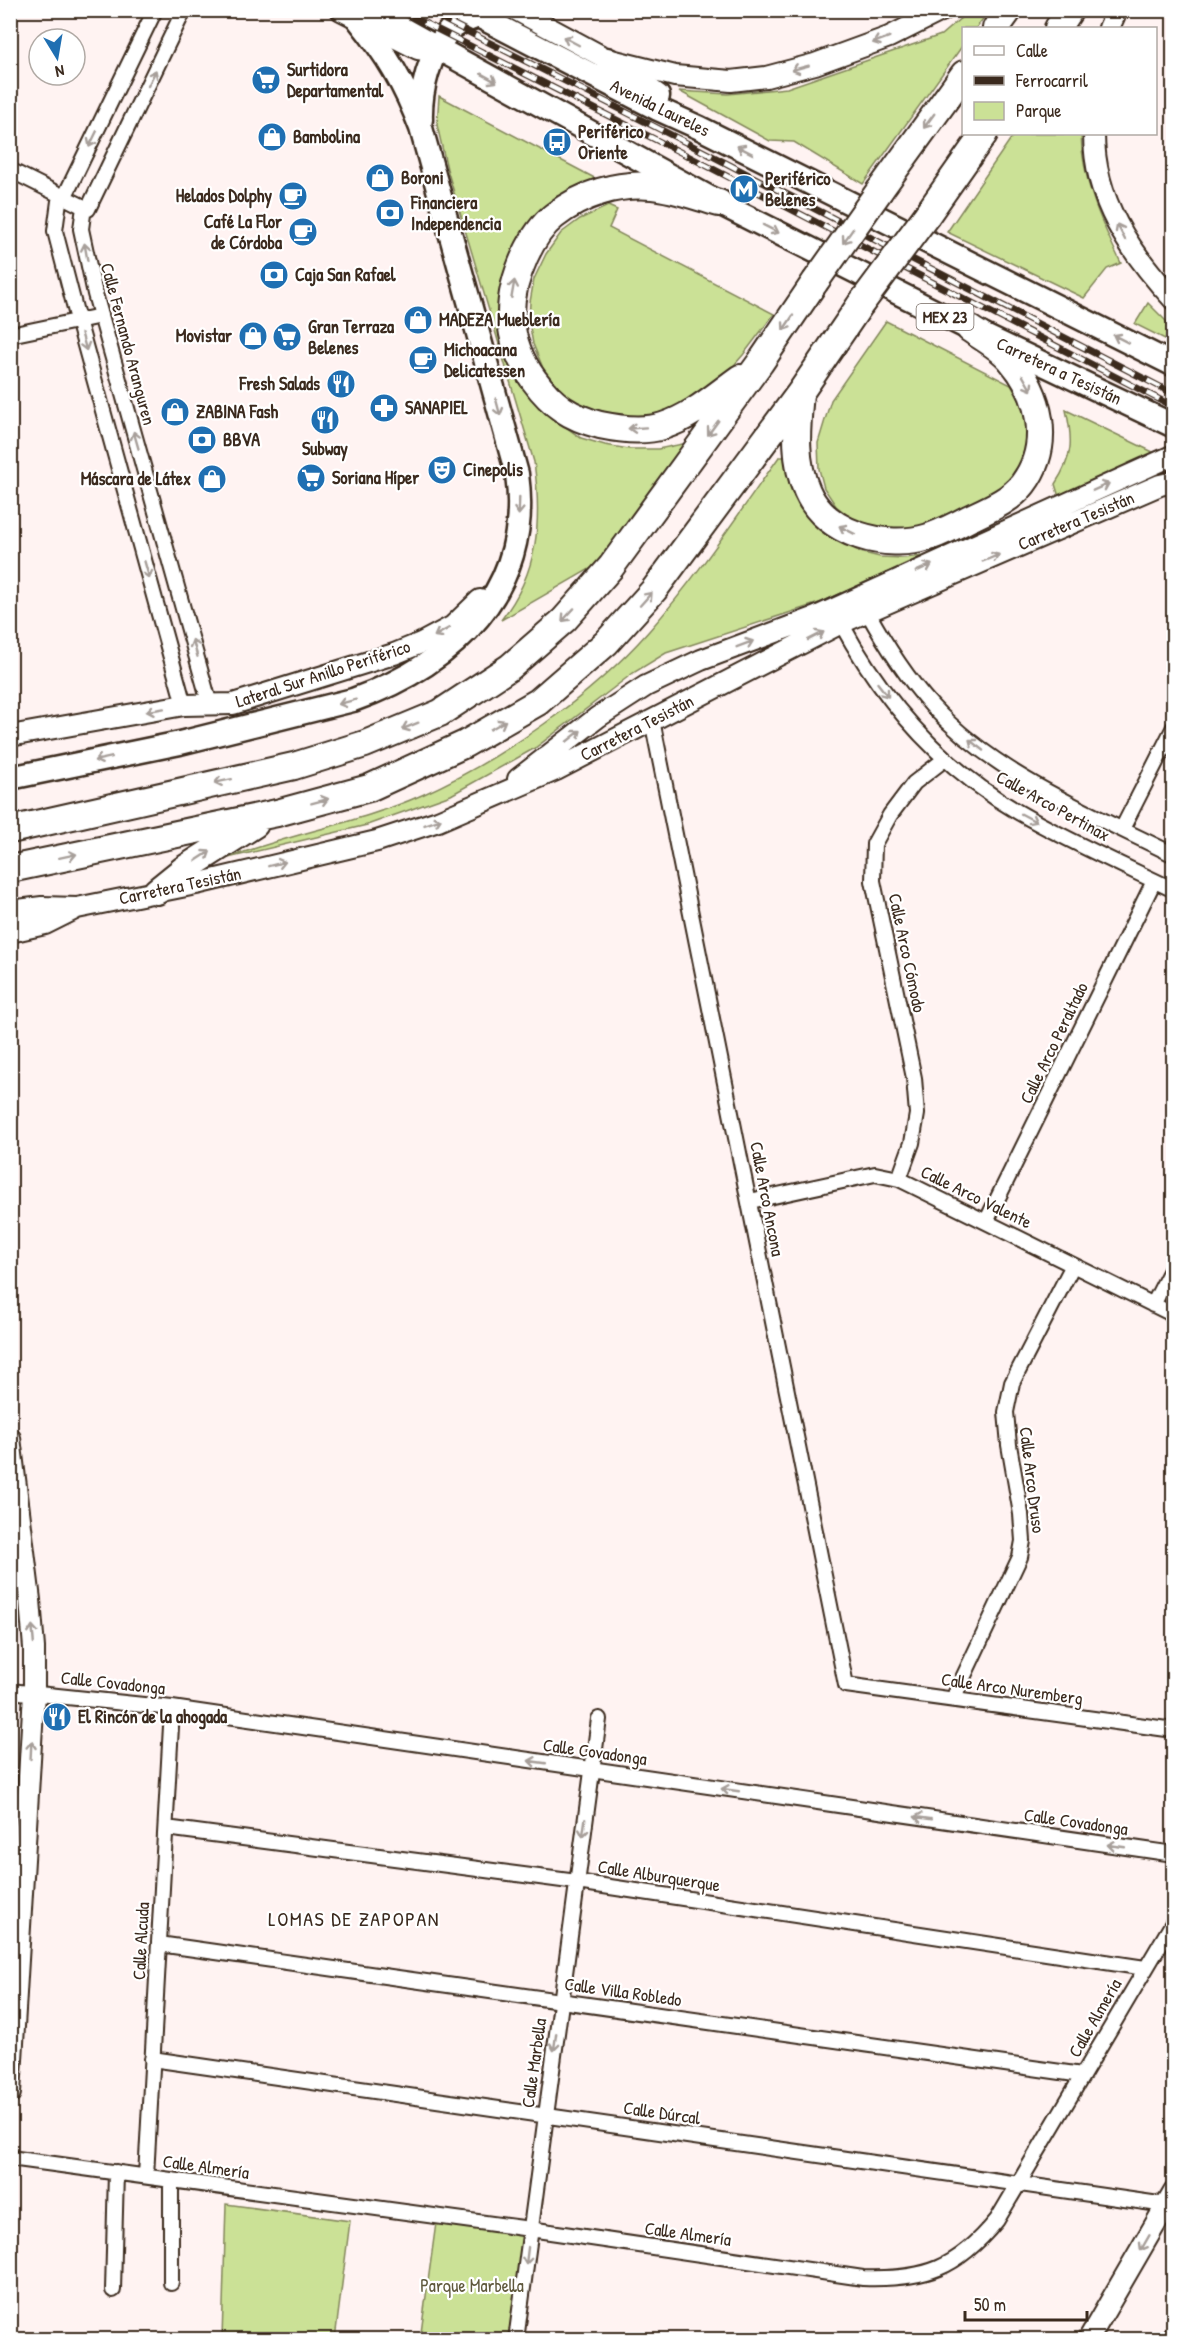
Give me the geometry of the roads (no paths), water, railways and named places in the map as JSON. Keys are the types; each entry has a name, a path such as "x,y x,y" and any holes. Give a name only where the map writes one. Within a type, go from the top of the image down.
{"highway":[{"path":"997,27 1009,10"},
{"path":"1059,27 1070,10"},
{"path":"10,830 294,766 365,744 440,713 510,667 564,620 611,567 760,363 962,75"},
{"path":"10,869 276,813 369,788 465,744 538,702 606,643 654,590 800,393 860,305 983,135"},
{"path":"719,203 652,186 624,187 590,194 553,216 533,240 515,278 510,308 514,340 527,370 547,398 578,419 621,429 662,426 697,410 760,363"},
{"path":"800,393 796,435 798,460 808,493 818,509 833,522 860,536 880,541 909,541 928,537 983,512 1009,497 1023,484 1038,451 1041,431 1036,400 1026,380 1008,357 970,329"},
{"path":"157,891 200,858 276,813"}],"main road":[{"name":"Avenida Laureles","path":"516,10 607,59 675,76 730,81 766,77 856,50 898,33 943,10"},
{"path":"1109,27 1117,10"},
{"path":"10,778 180,743 353,700 395,683 438,657 473,626 504,576 516,538 520,496 517,474 421,128 405,89 380,45 356,13"},
{"name":"MEX 23","path":"356,13 438,50 719,203"},
{"name":"Avenida Laureles","path":"472,13 658,109 1173,366"},
{"path":"421,128 422,88 429,68 449,32 472,13"},
{"path":"607,59 700,128"},
{"path":"1094,136 1098,170 1106,201 1124,239 1173,300"},
{"name":"Carretera a Tesistán","path":"719,203 970,329 1173,426"},
{"path":"1155,280 1162,300 1173,313"},
{"path":"494,797 598,717 646,686 701,660 827,613 1173,455"},
{"name":"Carretera Tesistán","path":"77,908 196,884 377,841 438,821 556,770 867,611 1160,485 1173,482"},
{"name":"Lateral Sur Anillo Periférico","path":"10,736 184,705 233,704 394,654 439,635 466,615 490,589 516,538"},
{"path":"10,911 42,907 77,908"},
{"path":"10,932 45,924 77,908"},
{"path":"10,1438 34,1648 34,1693 10,2093"},
{"path":"1088,2340 1170,2199"}],"street":[{"path":"155,10 64,198 59,201 55,231 184,705"},
{"name":"Calle Fernando Aranguren","path":"184,10 88,209 84,207 81,229 101,316 210,705"},
{"path":"10,170 88,209"},
{"path":"10,335 101,316"},
{"path":"136,530 160,524"},
{"name":"Calle Arco Pertinax","path":"867,611 905,671 932,705 959,732 990,757 1031,783 1173,855"},
{"name":"Calle Arco Pertinax","path":"841,623 880,687 909,724 945,759 1017,811 1173,890"},
{"name":"Calle Arco Ancona","path":"652,720 846,1685"},
{"path":"1122,828 1173,727"},
{"name":"Calle Arco Cómodo","path":"899,1179 912,1143 918,1114 914,1078 873,881 874,844 890,815 914,783 945,759"},
{"name":"Calle Arco Peraltado","path":"986,1222 1154,881"},
{"name":"Calle Arco Valente","path":"750,1201 875,1174 899,1179 1173,1315"},
{"path":"1153,1305 1173,1264"},
{"name":"Calle Arco Druso","path":"953,1699 1020,1557 1023,1540 1021,1514 1009,1445 1006,1412 1012,1383 1073,1265"},
{"name":"Calle Arco Nuremberg","path":"846,1685 1173,1730"},
{"name":"Calle Covadonga","path":"10,1691 172,1708 1173,1854"},
{"name":"Calle Alcuda","path":"146,2176 172,1708"},
{"name":"Calle Marbella","path":"516,2340 599,1719"},
{"name":"Calle Alburquerque","path":"166,1828 577,1882 1145,1968"},
{"name":"Calle Almería","path":"10,2158 530,2229 863,2278 897,2279 927,2273 955,2261 977,2244 997,2220 1173,1921"},
{"name":"Calle Villa Robledo","path":"159,1944 1082,2075"},
{"name":"Calle Dúrcal","path":"152,2059 1018,2184 1170,2199"},
{"path":"113,2290 116,2172"},
{"path":"171,2181 171,2283"}],"railway":[{"path":"399,10 1174,407"},
{"path":"425,10 1174,394"}],"place":[{"name":"Surtidora Departamental","path":"266,80"},
{"name":"Bambolina","path":"272,137"},
{"name":"Periférico Oriente","path":"557,142"},
{"name":"Boroni","path":"380,178"},
{"name":"Periférico Belenes","path":"744,189"},
{"name":"Helados Dolphy","path":"293,196"},
{"name":"Financiera Independencia","path":"390,213"},
{"name":"Café La Flor de Córdoba","path":"303,232"},
{"name":"Caja San Rafael","path":"274,275"},
{"name":"MADEZA Mueblería","path":"418,320"},
{"name":"Movistar","path":"253,336"},
{"name":"Gran Terraza Belenes","path":"287,337"},
{"name":"Michoacana Delicatessen","path":"423,360"},
{"name":"Fresh Salads","path":"341,384"},
{"name":"SANAPIEL","path":"384,408"},
{"name":"ZABINA Fash","path":"175,412"},
{"name":"Subway","path":"325,420"},
{"name":"BBVA","path":"202,440"},
{"name":"Cinepolis","path":"442,470"},
{"name":"Soriana Híper","path":"311,478"},
{"name":"Máscara de Látex","path":"212,479"},
{"name":"El Rincón de la ahogada","path":"57,1717"}],"district":[{"name":"LOMAS DE ZAPOPAN","path":"354,1919"}],"park label":[{"name":"Parque Marbella","path":"472,2286"}]}
